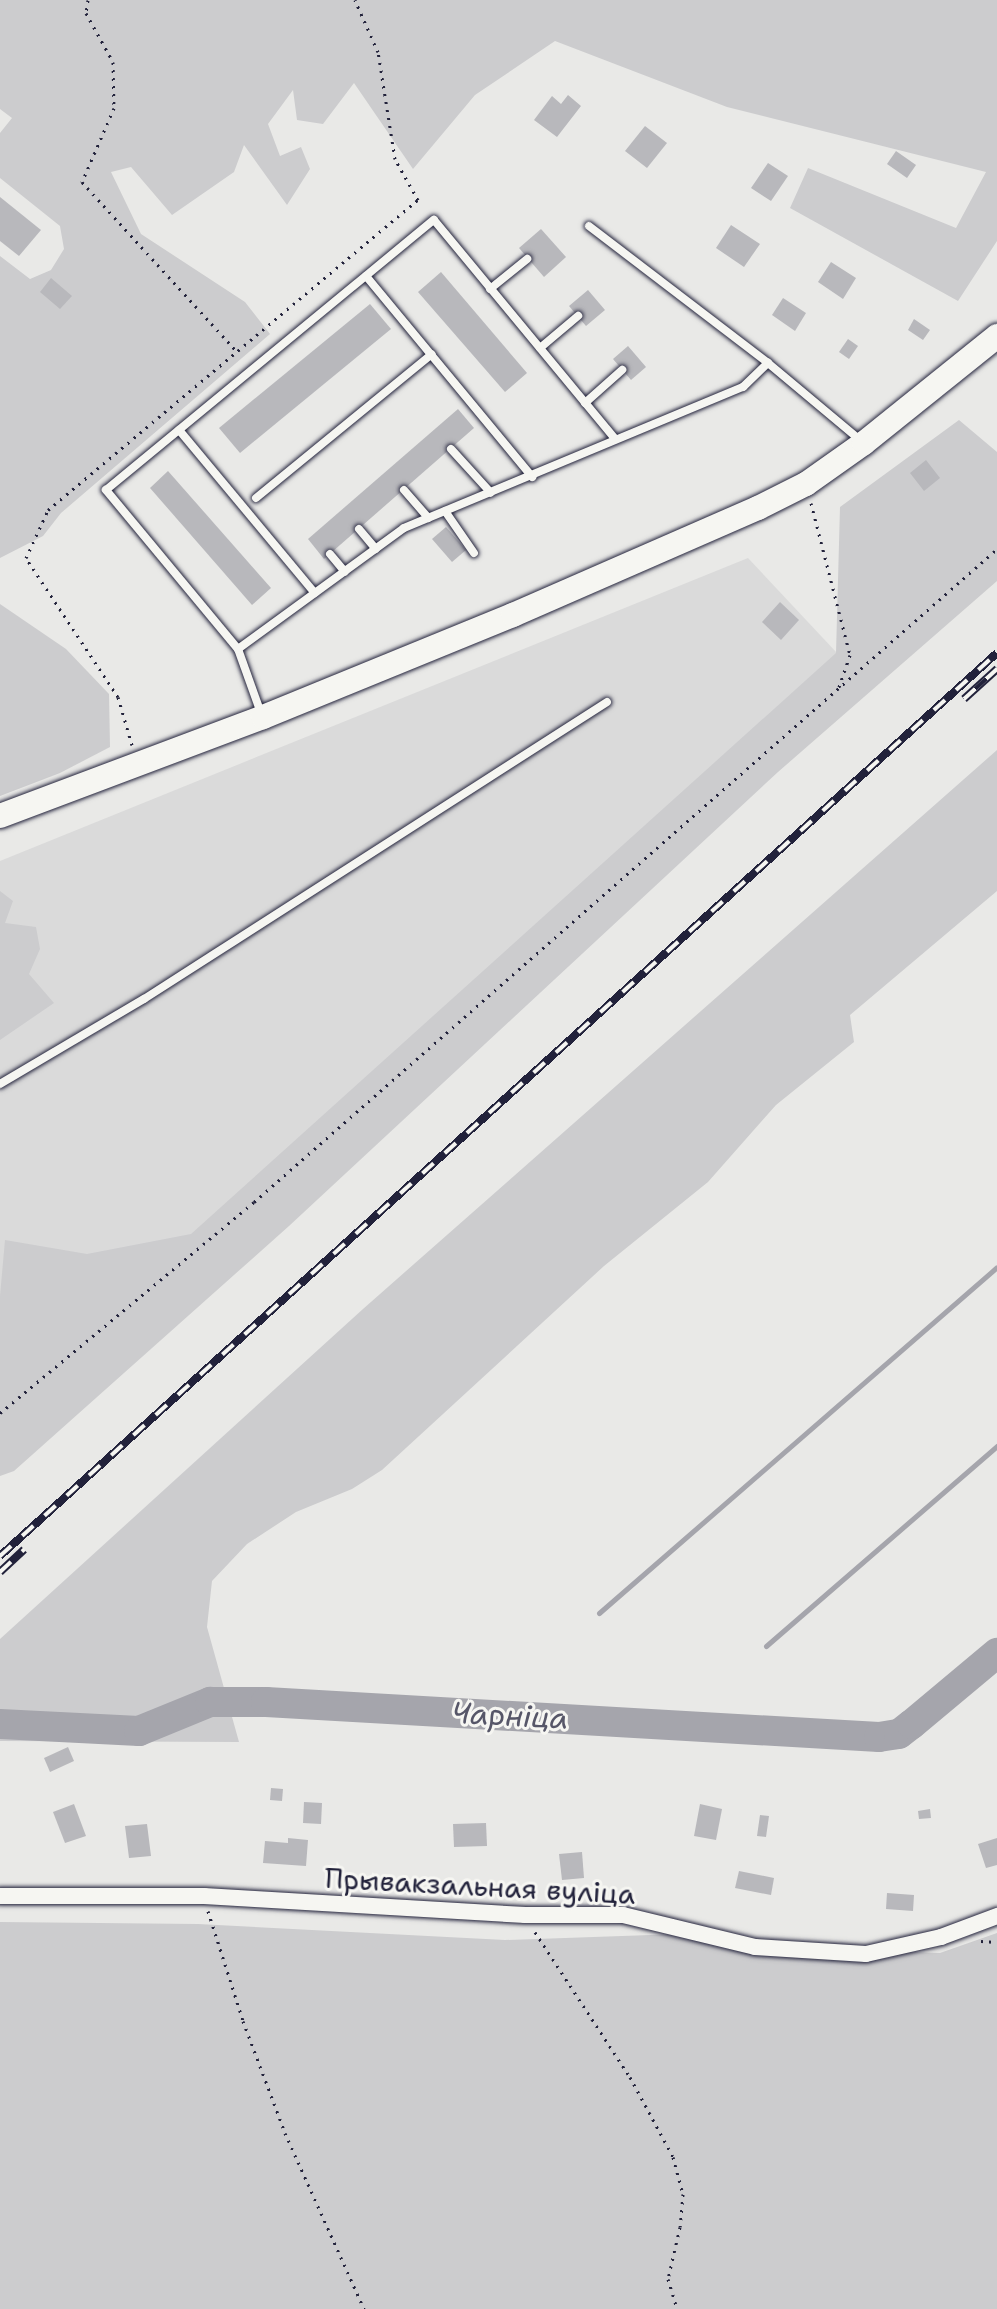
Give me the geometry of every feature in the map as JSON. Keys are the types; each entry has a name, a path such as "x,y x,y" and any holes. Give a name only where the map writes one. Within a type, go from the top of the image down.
{"street":[{"path":"0,816 263,717 513,615 806,484 864,443 997,336"},
{"name":"Прывакзальная вуліца","path":"0,1896 204,1896 525,1915 623,1915 755,1947 866,1954 941,1937 997,1916"}],"lane":[{"path":"263,717 238,649 106,490 434,220 615,439"},
{"path":"589,226 768,363 864,443"},
{"path":"490,289 527,259"},
{"path":"366,276 532,477"},
{"path":"540,348 578,316"},
{"path":"256,498 432,354"},
{"path":"238,649 404,528 743,387 768,363"},
{"path":"585,403 622,370"},
{"path":"179,430 315,593"},
{"path":"451,449 491,493"},
{"path":"404,490 428,518"},
{"path":"445,511 474,553"},
{"path":"359,529 376,549"},
{"path":"330,554 345,572"},
{"path":"0,1084 144,999 607,702"}],"path":[{"path":"88,0 86,13 113,62 114,108 82,182 237,352"},
{"path":"806,484 850,655 838,691"},
{"path":"0,1413 254,1202 997,549"},
{"path":"204,1896 243,2021 285,2133 364,2309"},
{"path":"525,1915 630,2077 673,2157 683,2194 680,2227 668,2279 677,2309"}],"shaded area":[{"path":"0,0 997,0 997,241 958,301 790,208 808,168 956,228 986,172 727,107 555,41 475,95 413,169 354,83 323,124 297,120 293,90 268,124 280,156 301,147 310,169 287,205 244,145 234,172 172,215 131,167 111,172 141,234 245,302 270,334 61,513 43,536 0,558 0,256 30,279 51,270 64,249 60,226 0,178 0,133 12,118 0,109"},
{"path":"959,420 997,452 997,581 778,772 289,1226 14,1471 0,1476 0,1296 5,1240 87,1254 191,1234 836,653 840,507"},
{"path":"748,558 837,653 0,1407 0,861"},
{"path":"0,604 66,649 109,694 110,747 60,773 0,796"},
{"path":"997,750 997,891 850,1015 854,1042 776,1105 708,1182 604,1266 382,1470 352,1489 296,1512 247,1544 212,1581 207,1627 239,1742 0,1741 0,1639 363,1309"},
{"path":"0,891 13,901 5,923 36,927 40,949 29,974 54,1003 0,1040"},
{"path":"0,1922 198,1924 505,1940 679,1934 835,1949 940,1953 997,1933 997,2309 0,2309"}],"building":[{"path":"568,95 581,106 557,137 534,120 552,96 561,104"},
{"path":"645,126 667,143 647,168 625,151"},
{"path":"896,151 916,165 907,178 887,164"},
{"path":"768,163 788,176 771,201 751,188"},
{"path":"0,197 41,230 19,256 0,241"},
{"path":"731,225 760,244 744,267 716,248"},
{"path":"541,229 566,257 544,277 519,248"},
{"path":"831,262 856,278 843,299 818,282"},
{"path":"441,272 527,373 505,392 418,292"},
{"path":"51,278 72,296 60,309 40,292"},
{"path":"588,290 605,310 586,326 569,306"},
{"path":"783,298 806,313 795,331 772,315"},
{"path":"370,304 391,329 240,453 219,428"},
{"path":"914,319 930,330 923,340 908,330"},
{"path":"848,339 858,346 849,359 839,352"},
{"path":"628,346 646,367 631,380 613,359"},
{"path":"458,409 474,428 324,559 308,539"},
{"path":"926,460 940,478 924,491 910,473"},
{"path":"168,471 271,588 252,605 150,488"},
{"path":"446,527 466,550 452,562 432,539"},
{"path":"780,602 799,620 781,640 762,622"},
{"path":"68,1747 74,1761 50,1772 44,1758"},
{"path":"271,1788 283,1789 282,1801 270,1800"},
{"path":"304,1802 322,1803 321,1824 303,1823"},
{"path":"74,1804 86,1836 65,1843 53,1812"},
{"path":"700,1804 722,1809 716,1840 694,1836"},
{"path":"930,1809 931,1818 919,1819 918,1811"},
{"path":"760,1815 769,1816 766,1837 757,1836"},
{"path":"486,1823 487,1846 454,1847 453,1824"},
{"path":"147,1824 151,1856 129,1858 125,1826"},
{"path":"288,1838 308,1840 306,1866 263,1863 265,1841 288,1843"},
{"path":"997,1838 997,1865 986,1868 978,1844"},
{"path":"582,1852 584,1878 562,1880 559,1854"},
{"path":"739,1871 774,1878 771,1895 735,1888"},
{"path":"887,1893 914,1895 913,1911 886,1909"}],"waterway":[{"path":"599,1613 997,1267"},
{"path":"766,1646 997,1446"},
{"name":"Чарніца","path":"0,1724 139,1731 210,1702 266,1702 879,1737 899,1734 997,1653"}],"railway":[{"path":"0,1556 997,653"},
{"path":"964,699 997,669"},
{"path":"0,1572 24,1550"}]}
